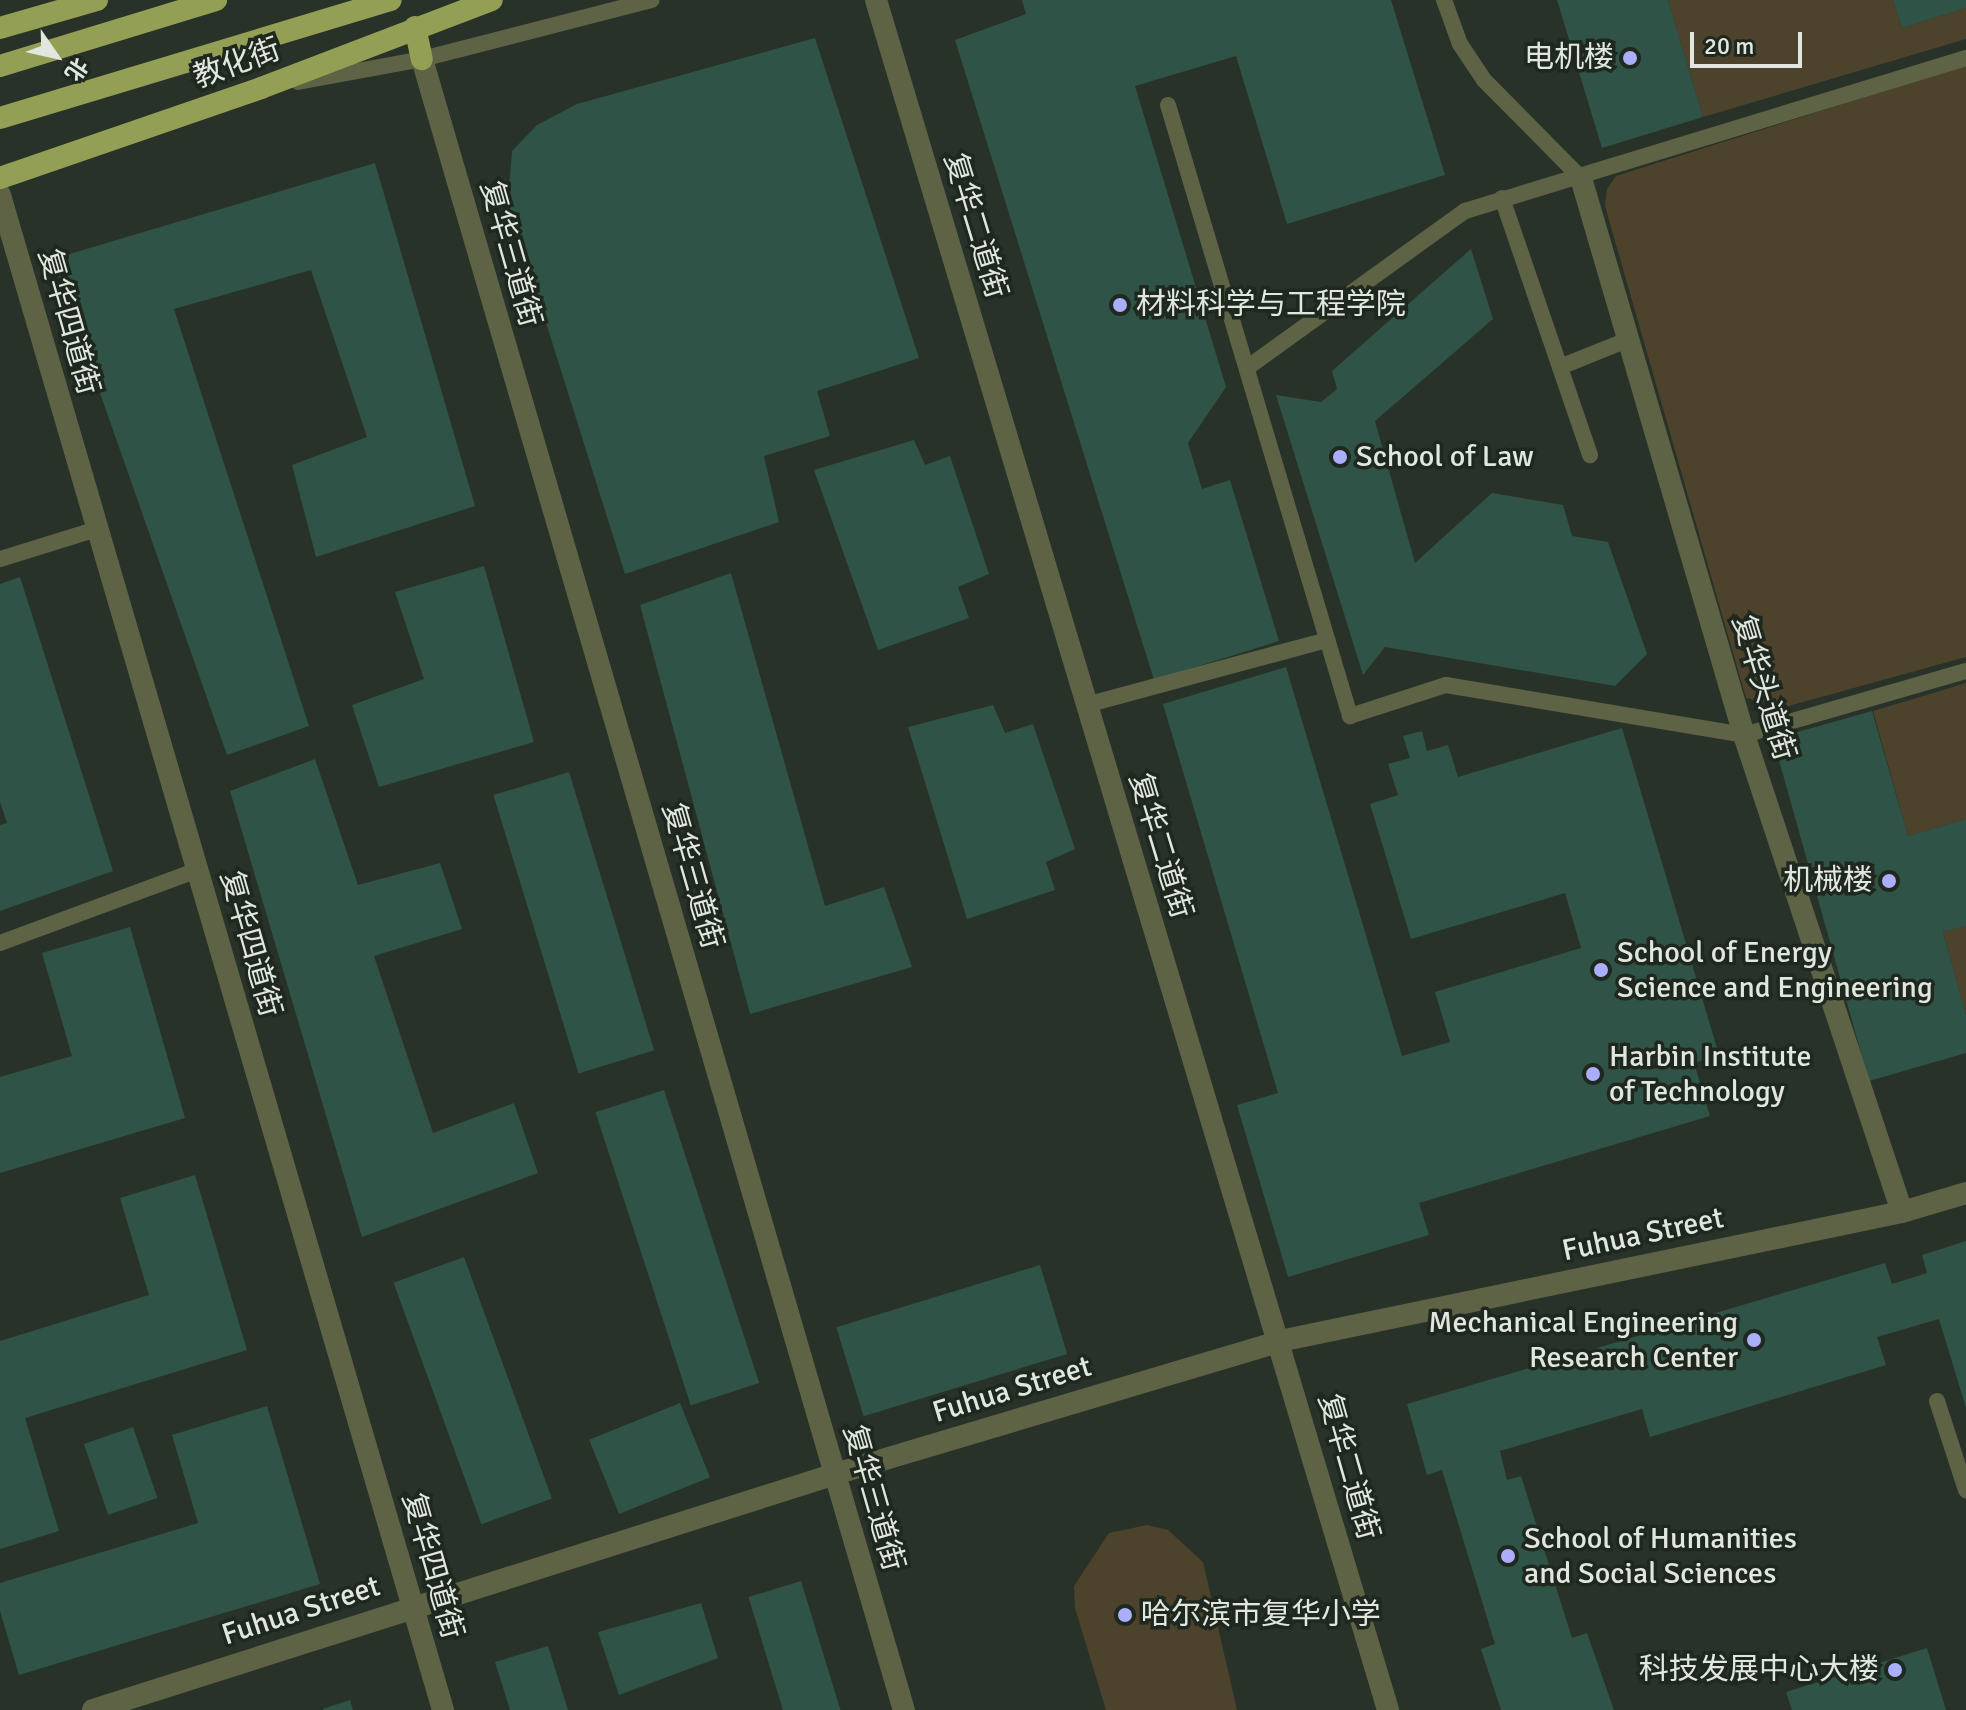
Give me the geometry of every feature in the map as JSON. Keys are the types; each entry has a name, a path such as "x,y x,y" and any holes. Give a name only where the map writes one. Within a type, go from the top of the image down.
{"highway":[{"path":"0,28 97,0"},
{"path":"0,66 216,0"},
{"path":"0,118 391,0"},
{"name":"教化街","path":"0,178 261,88 492,0"},
{"path":"415,27 422,59"}],"street":[{"name":"复华二道街","path":"876,0 1388,1710"},
{"name":"复华三道街","path":"422,59 904,1710"},
{"name":"复华头道街","path":"1581,178 1744,735 1902,1212"},
{"name":"复华四道街","path":"0,195 443,1710"},
{"name":"Fuhua Street","path":"93,1710 835,1474 1280,1341 1902,1212 1966,1193"}],"lane":[{"path":"261,88 422,59 652,0"},
{"path":"1444,0 1460,44 1484,80 1581,178"},
{"path":"1247,368 1465,211 1966,58"},
{"path":"1168,105 1350,716 1446,685 1744,735 1966,671"},
{"path":"1502,198 1590,455"},
{"path":"1560,367 1627,340"},
{"path":"0,559 97,529"},
{"path":"1086,705 1327,640"},
{"path":"0,943 197,870"},
{"path":"1937,1401 1966,1490"}],"shaded area":[{"path":"1668,0 1893,0 1902,28 1966,8 1966,39 1703,117"},
{"path":"1966,65 1966,657 1785,707 1746,698 1605,206 1607,189 1616,176"},
{"path":"1966,683 1966,819 1908,836 1873,711"},
{"path":"1966,926 1966,1015 1943,932"},
{"path":"1147,1525 1168,1530 1203,1562 1237,1710 1106,1710 1075,1608 1074,1586 1109,1533"}],"building":[{"name":"材料科学与工程学院","path":"1022,0 1391,0 1445,175 1287,224 1236,56 1135,86 1226,387 1188,443 1202,489 1230,480 1279,641 1154,680 955,40 1026,14"},
{"name":"电机楼","path":"1557,0 1668,0 1703,117 1602,148"},
{"path":"1893,0 1966,0 1966,8 1902,28"},
{"path":"815,38 919,358 817,391 830,436 764,456 779,522 625,574 508,202 512,151 537,125 577,104"},
{"path":"375,163 475,506 316,557 292,465 367,437 311,270 174,309 309,726 227,755 53,259"},
{"name":"School of Law","path":"1471,249 1493,319 1375,421 1415,563 1492,493 1563,505 1572,536 1608,542 1647,654 1615,686 1385,647 1363,675 1276,395 1321,402 1337,389 1332,371"},
{"path":"914,440 925,465 950,456 989,574 958,587 969,618 878,650 814,470"},
{"path":"484,566 534,742 379,787 352,705 424,679 395,592"},
{"path":"731,573 825,906 884,887 912,967 750,1014 640,605"},
{"path":"20,577 113,871 0,911 0,825 7,823 0,802 0,584"},
{"name":"School of Energy Science and Engineering","path":"1286,667 1402,1056 1450,1042 1435,992 1581,948 1565,893 1411,939 1370,804 1398,795 1388,764 1410,758 1403,736 1422,731 1427,751 1448,745 1458,777 1622,728 1719,1055 1694,1063 1710,1116 1419,1203 1429,1235 1288,1277 1237,1105 1278,1093 1163,704"},
{"path":"993,705 1005,733 1033,724 1075,849 1046,862 1055,890 967,919 908,727"},
{"name":"机械楼","path":"1872,711 1908,836 1966,819 1966,926 1943,932 1966,1015 1966,1053 1869,1081 1773,739"},
{"path":"315,759 358,885 440,863 462,929 374,956 433,1133 514,1103 538,1173 362,1237 230,791"},
{"path":"569,772 654,1050 579,1073 493,795"},
{"path":"130,927 185,1118 0,1173 0,1077 72,1056 42,953"},
{"path":"664,1090 759,1383 691,1405 596,1112"},
{"path":"195,1175 247,1350 25,1418 59,1531 0,1549 0,1341 149,1295 120,1198"},
{"path":"1966,1241 1966,1408 1939,1319 1877,1337 1886,1365 1650,1437 1642,1409 1500,1451 1507,1480 1521,1476 1572,1638 1587,1633 1614,1710 1501,1710 1481,1649 1495,1644 1442,1470 1427,1475 1407,1404 1885,1263 1892,1284 1927,1273 1922,1255"},
{"path":"464,1257 552,1499 481,1524 394,1283"},
{"path":"1040,1265 1067,1354 863,1416 836,1327"},
{"path":"680,1403 710,1477 619,1514 589,1440"},
{"path":"267,1406 320,1584 19,1675 0,1611 0,1583 198,1523 172,1435"},
{"path":"133,1427 157,1498 108,1515 84,1444"},
{"path":"801,1581 840,1710 783,1710 748,1597"},
{"path":"701,1603 718,1658 619,1695 598,1632"},
{"path":"548,1646 568,1710 510,1710 495,1662"},
{"name":"科技发展中心大楼","path":"1927,1648 1946,1710 1792,1710 1786,1692"},
{"path":"350,1700 353,1710 323,1710 323,1709"}],"place":[{"name":"电机楼","path":"1630,58"},
{"name":"材料科学与工程学院","path":"1120,305"},
{"name":"School of Law","path":"1340,457"},
{"name":"机械楼","path":"1889,881"},
{"name":"School of Energy Science and Engineering","path":"1601,970"},
{"name":"Harbin Institute of Technology","path":"1593,1074"},
{"name":"Mechanical Engineering Research Center","path":"1754,1340"},
{"name":"School of Humanities and Social Sciences","path":"1508,1556"},
{"name":"哈尔滨市复华小学","path":"1125,1615"},
{"name":"科技发展中心大楼","path":"1895,1670"}]}
